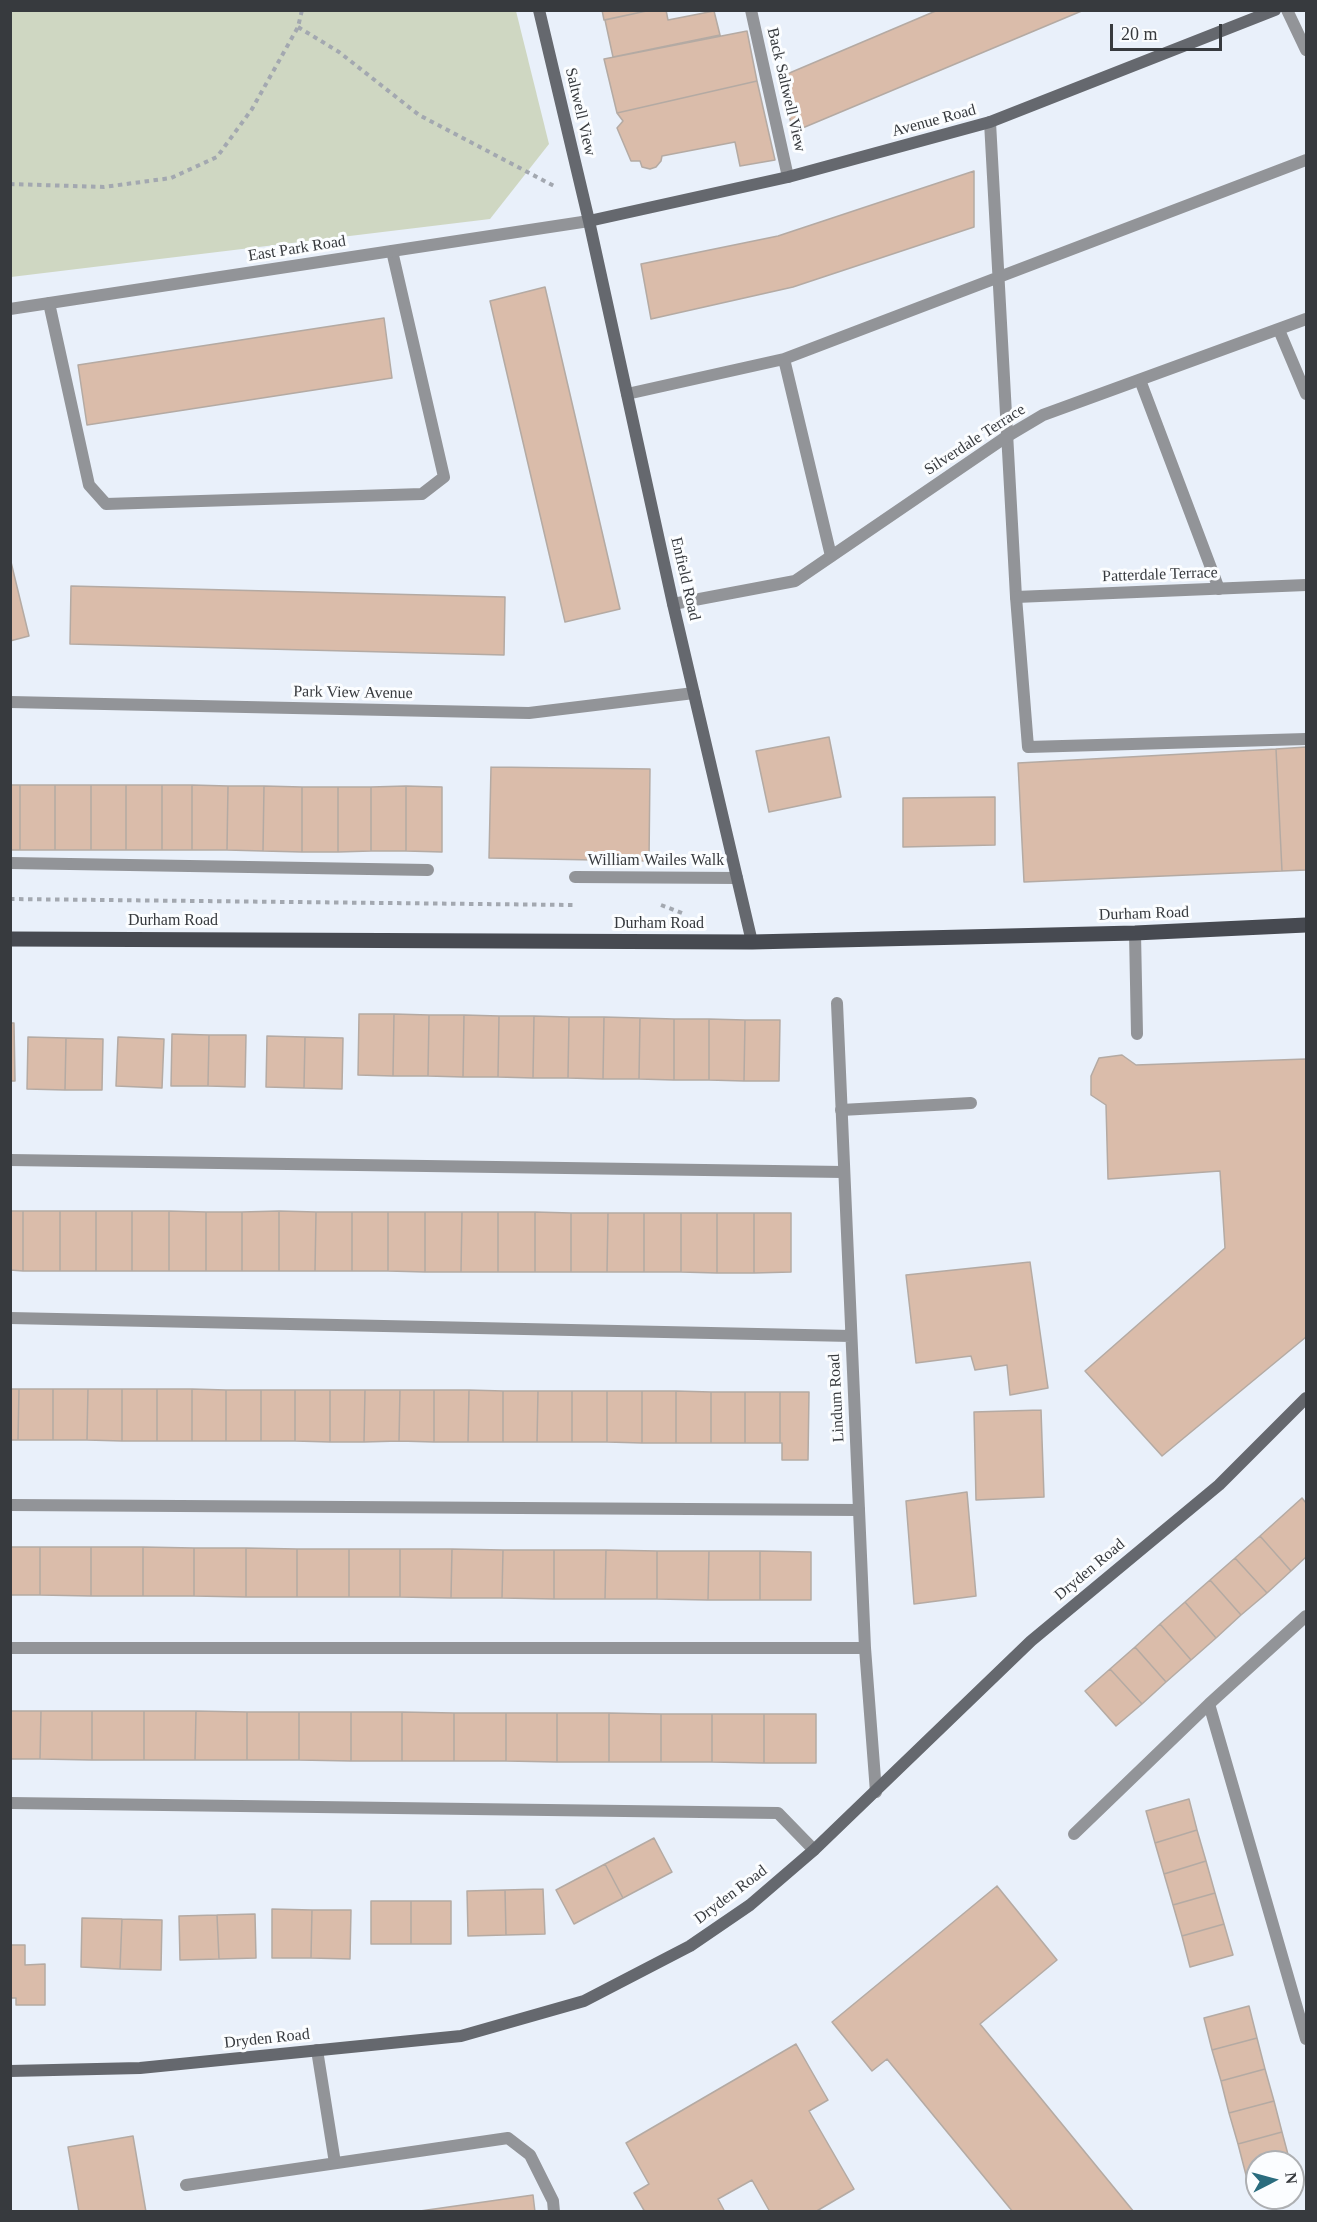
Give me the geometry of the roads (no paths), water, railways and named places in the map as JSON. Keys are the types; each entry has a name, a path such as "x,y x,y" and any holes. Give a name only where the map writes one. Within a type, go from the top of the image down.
{"main road":[{"name":"Durham Road","path":"10,939 752,942 1135,933 1306,925"}],"street":[{"name":"Saltwell View","path":"539,10 589,221"},
{"name":"Avenue Road","path":"589,221 788,177 990,122 1275,10"},
{"path":"1287,10 1306,50"},
{"name":"Back Saltwell View","path":"752,11 788,177"},
{"path":"990,122 1006,437 1028,747 1306,739"},
{"path":"627,393 784,359 1306,160"},
{"name":"East Park Road","path":"10,309 589,221"},
{"name":"Enfield Road","path":"589,221 673,604 752,942"},
{"path":"49,303 89,485 106,504 422,494 444,477 392,251"},
{"name":"Silverdale Terrace","path":"673,604 795,580 1006,437 1043,415 1306,320"},
{"path":"1279,330 1306,394"},
{"path":"784,359 831,556"},
{"path":"1140,380 1219,589"},
{"name":"Patterdale Terrace","path":"1016,597 1306,585"},
{"name":"Park View Avenue","path":"10,702 529,713 694,693"},
{"path":"10,863 428,870"},
{"name":"William Wailes Walk","path":"575,877 737,878"},
{"path":"1135,933 1137,1034"},
{"name":"Lindum Road","path":"837,1003 865,1648 876,1792"},
{"path":"841,1110 971,1103"},
{"path":"10,1160 843,1172"},
{"path":"10,1318 851,1336"},
{"name":"Dryden Road","path":"10,2071 140,2068 461,2036 584,2001 690,1946 750,1905 814,1850 1031,1641 1219,1485 1306,1398"},
{"path":"10,1505 859,1510"},
{"path":"1074,1834 1209,1704 1306,1616"},
{"path":"10,1648 865,1648"},
{"path":"1209,1704 1306,2039"},
{"path":"10,1803 778,1813 814,1850"},
{"path":"317,2050 335,2163"},
{"path":"186,2185 508,2138 530,2155 553,2201 554,2211"}]}
